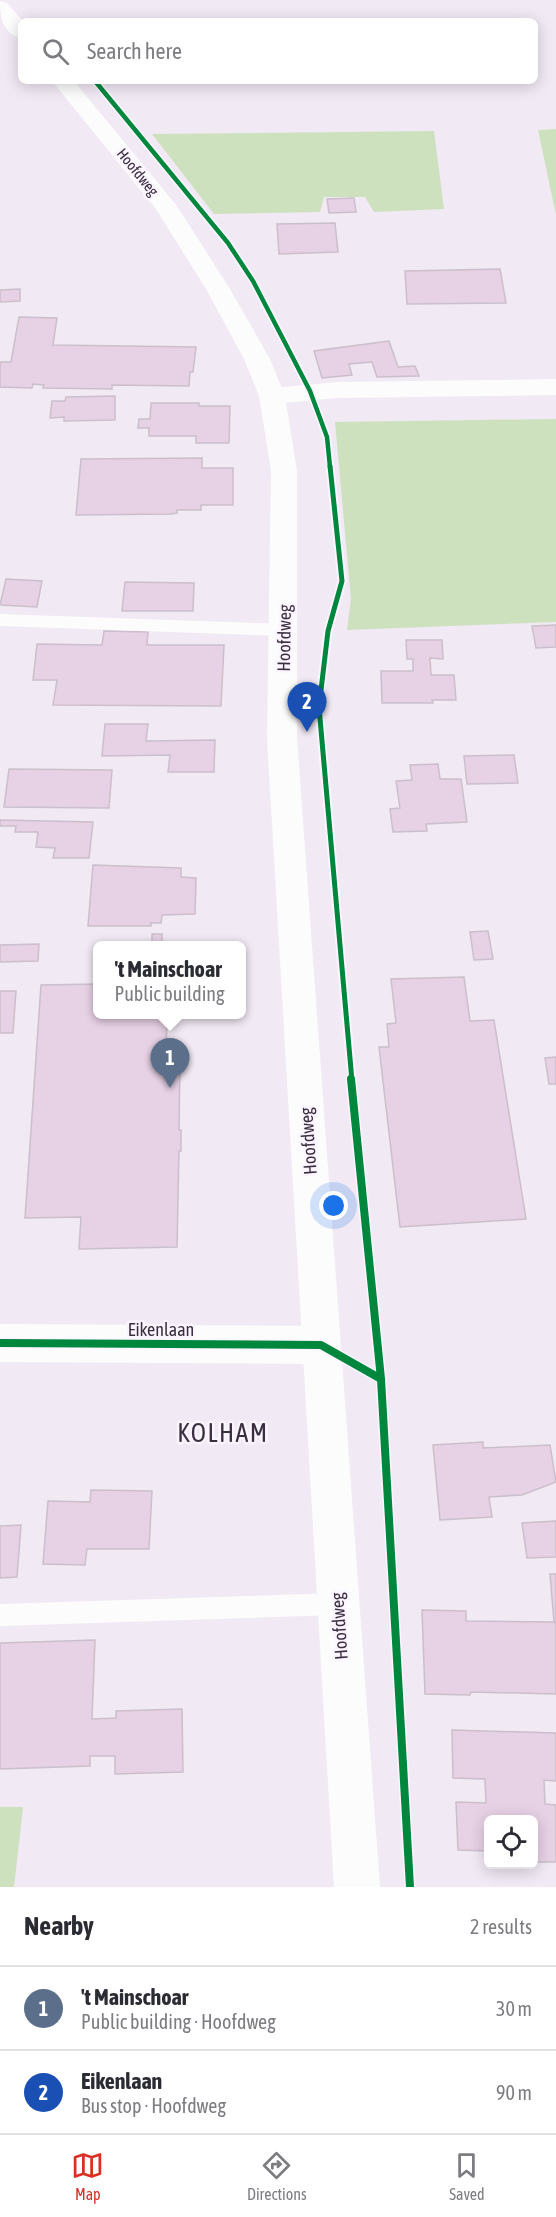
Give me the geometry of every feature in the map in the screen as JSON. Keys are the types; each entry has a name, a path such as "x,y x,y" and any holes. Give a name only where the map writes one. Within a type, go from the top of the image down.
{"main road":[{"path":"0,7 18,28"},
{"name":"Hoofdweg","path":"65,84 166,206 257,359 272,396 284,471 282,738 357,1887"},
{"path":"272,396 338,390 556,387"},
{"name":"Eikenlaan","path":"0,1343 321,1345"}],"lane":[{"path":"0,620 284,630"},
{"path":"0,1615 338,1604"}],"green space":[{"path":"556,129 556,215 538,130"},
{"path":"434,131 444,209 374,212 365,197 324,197 320,212 214,214 152,134"},
{"path":"556,419 556,622 347,630 351,599 335,422"},
{"path":"0,1807 23,1807 14,1887 0,1887"}],"building":[{"path":"354,198 356,212 329,213 327,199"},
{"path":"335,223 338,252 279,254 277,224"},
{"path":"500,269 506,303 407,304 405,271"},
{"path":"20,289 20,301 0,302 0,290"},
{"path":"19,317 57,318 53,345 196,347 189,386 112,385 112,389 43,388 44,385 33,384 32,388 0,387 0,362 11,362"},
{"path":"389,341 398,367 415,366 419,376 377,377 372,362 349,364 352,375 322,378 314,351"},
{"path":"115,396 115,420 64,421 64,417 50,418 52,401 65,401 66,397"},
{"path":"151,403 199,403 199,406 230,406 229,443 196,443 196,436 149,436 149,428 138,428 139,419 150,419"},
{"path":"202,458 202,468 233,468 233,505 201,505 201,510 177,510 177,513 170,514 76,515 81,459"},
{"path":"6,579 42,581 37,607 0,605"},
{"path":"125,582 194,583 193,611 122,611"},
{"path":"556,625 556,647 536,648 532,626"},
{"path":"104,631 148,632 147,645 224,645 221,706 53,705 57,680 33,680 37,644 102,645"},
{"path":"406,640 442,640 443,659 430,658 431,675 454,675 456,700 432,700 433,703 382,703 381,671 413,671 413,659 407,659"},
{"path":"105,724 148,724 146,741 215,740 214,772 168,772 170,755 102,756"},
{"path":"514,755 518,783 467,784 464,756"},
{"path":"438,764 440,779 461,779 467,822 426,824 427,831 393,832 390,809 400,808 396,781 412,780 410,765"},
{"path":"9,769 112,770 109,808 4,807"},
{"path":"0,820 93,822 89,858 53,858 55,848 36,847 38,832 15,832 16,826 0,826"},
{"path":"93,865 181,868 181,877 196,878 195,914 162,915 161,923 151,923 151,926 88,926"},
{"path":"488,931 493,959 474,960 470,932"},
{"path":"152,934 162,934 162,941 152,941"},
{"path":"39,944 38,961 0,962 0,945"},
{"path":"464,977 470,1021 494,1020 526,1219 400,1227 379,1047 389,1047 387,1024 396,1023 391,979"},
{"path":"93,984 93,1019 167,1019 166,1059 180,1059 181,1151 179,1151 177,1247 79,1249 81,1217 25,1218 41,985"},
{"path":"0,991 16,991 13,1033 0,1033"},
{"path":"556,1057 556,1084 549,1084 545,1058"},
{"path":"483,1442 483,1448 550,1445 556,1482 522,1495 489,1497 492,1517 440,1520 433,1445"},
{"path":"91,1490 152,1491 149,1549 87,1549 85,1565 43,1564 48,1501 90,1502"},
{"path":"556,1521 556,1557 527,1558 522,1523"},
{"path":"21,1525 17,1577 0,1578 0,1526"},
{"path":"550,1574 556,1574 556,1624 554,1622"},
{"path":"422,1610 466,1611 466,1621 554,1622 556,1624 556,1694 471,1692 470,1695 425,1694"},
{"path":"95,1640 92,1719 116,1718 116,1711 182,1709 183,1772 115,1774 115,1756 90,1756 90,1766 0,1769 0,1643"},
{"path":"452,1730 556,1733 556,1781 544,1780 545,1804 556,1805 556,1862 538,1862 538,1815 484,1815 484,1851 458,1850 456,1802 486,1803 485,1779 453,1778"}],"cycle path":[{"path":"97,84 228,243 253,281 310,391 327,437 342,581 328,631 319,707 342,984 381,1379 410,1887"},
{"path":"0,1343 321,1345 381,1379"}],"place":[{"name":"Eikenlaan","path":"307,732"},
{"name":"'t Mainschoar","path":"170,1088"}],"district":[{"name":"KOLHAM","path":"223,1433"}]}
